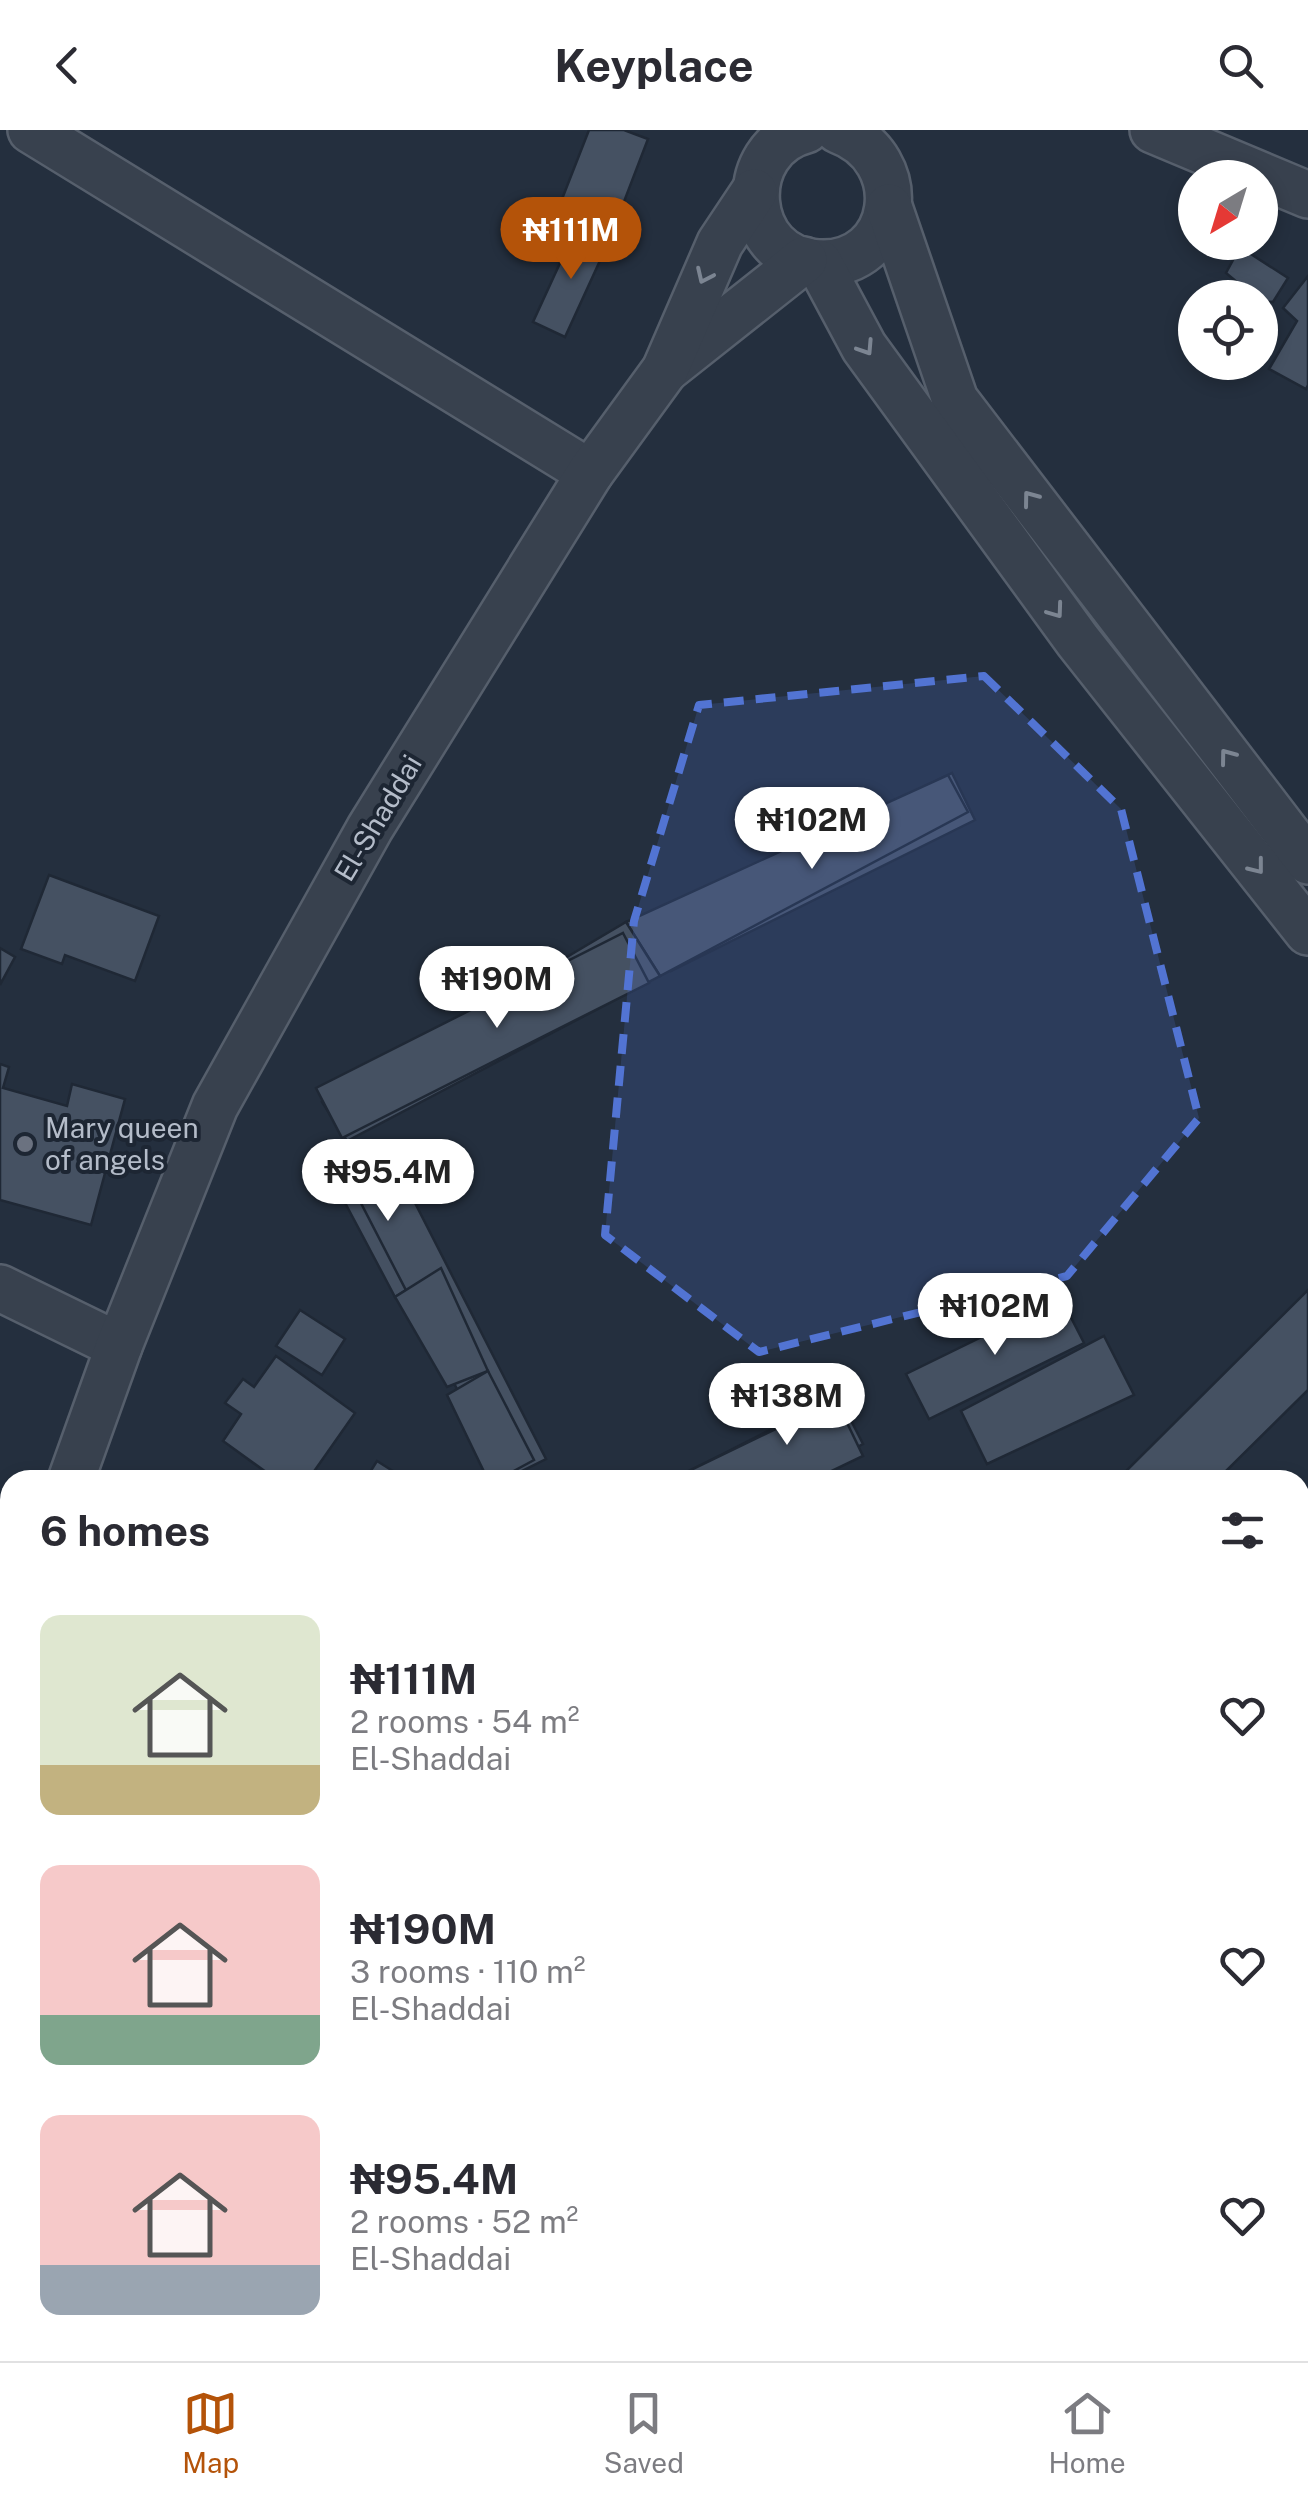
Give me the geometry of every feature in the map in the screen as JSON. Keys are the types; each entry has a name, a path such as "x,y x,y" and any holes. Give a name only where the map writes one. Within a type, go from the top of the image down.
{"street":[{"path":"31,130 590,473"},
{"path":"1154,130 1308,195"},
{"name":"El-Shaddai","path":"75,1470 119,1346 215,1106 370,828 590,473 665,370 720,243 754,192 765,158 788,135"},
{"path":"863,137 889,186 889,207 955,400 1308,861"},
{"path":"754,192 757,215 767,235 783,251 811,262 864,347 1078,642 1308,931"},
{"path":"665,370 811,262 856,254 871,242 889,207"},
{"path":"0,1288 119,1346"}],"highlighted area":[{"path":"984,676 1121,809 1199,1118 1067,1276 759,1352 605,1235 634,921 699,705"}],"building":[{"path":"589,130 624,130 648,139 617,220 562,199"},
{"path":"577,226 609,241 565,337 533,322"},
{"path":"1233,260 1260,260 1288,278 1278,294 1278,280 1234,280 1226,273"},
{"path":"1308,276 1306,389 1278,374 1278,354 1297,321 1283,308"},
{"path":"952,773 975,820 671,971 648,924"},
{"path":"948,775 968,812 660,976 626,922"},
{"path":"49,875 159,916 135,981 65,955 62,964 21,949"},
{"path":"626,922 660,976 347,1141 322,1102"},
{"path":"623,933 649,983 342,1138 316,1088"},
{"path":"0,948 15,957 0,985"},
{"path":"0,1064 9,1067 3,1088 67,1106 72,1084 125,1099 91,1225 0,1200"},
{"path":"384,1153 441,1268 395,1297 334,1182"},
{"path":"391,1156 546,1459 524,1470 499,1470 348,1178"},
{"path":"441,1268 488,1371 447,1387 395,1297"},
{"path":"1308,1290 1308,1390 1227,1470 1127,1470"},
{"path":"1061,1298 1084,1343 929,1419 906,1374"},
{"path":"300,1310 345,1339 322,1375 276,1346"},
{"path":"1104,1336 1134,1395 987,1464 961,1411"},
{"path":"276,1356 355,1413 315,1470 263,1470 223,1441 241,1414 225,1403 243,1379 254,1387"},
{"path":"488,1371 534,1460 516,1470 483,1470 447,1395"},
{"path":"838,1395 863,1444 812,1470 692,1470"},
{"path":"836,1400 863,1456 834,1470 691,1470"},
{"path":"377,1461 391,1470 371,1470"}],"place":[{"name":"Mary queen of angels","path":"25,1144"}]}
